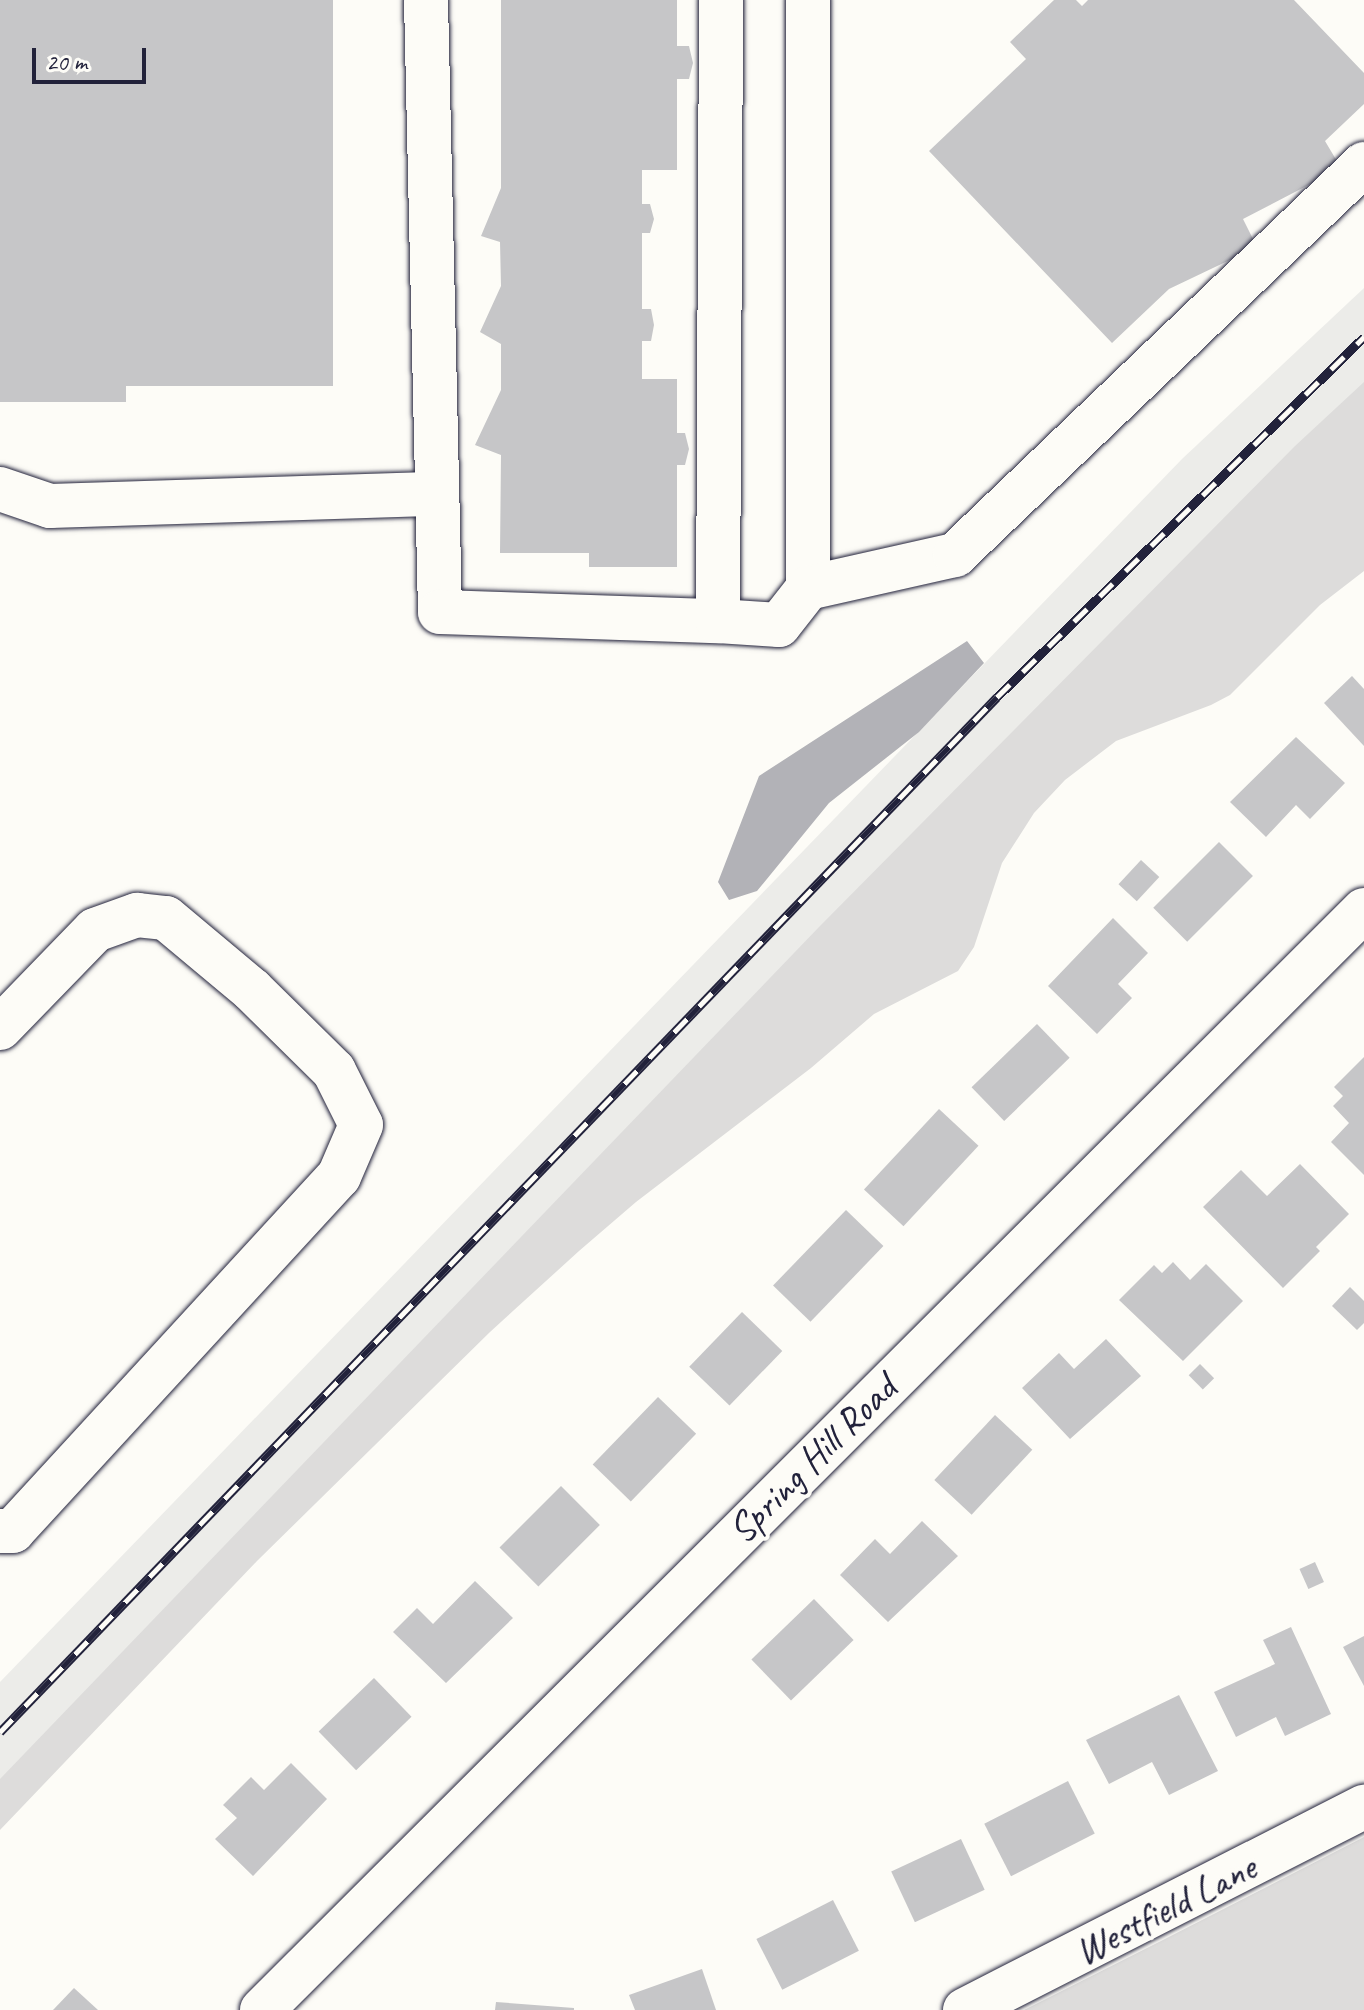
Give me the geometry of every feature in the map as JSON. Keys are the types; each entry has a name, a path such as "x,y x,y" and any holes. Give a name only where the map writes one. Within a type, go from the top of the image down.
{"street":[{"path":"426,0 440,612 779,625 808,588 808,0"},
{"path":"718,621 721,0"},
{"path":"808,588 955,555 1364,164"},
{"path":"0,489 50,506 437,494"},
{"name":"Spring Hill Road","path":"262,2010 1364,910"},
{"path":"0,1028 95,930 137,915 166,918 252,990 334,1071 361,1125 339,1176 13,1531 0,1531"},
{"name":"Westfield Lane","path":"965,2010 1364,1807"}],"shaded area":[{"path":"1364,288 1364,385 0,1781 0,1682 1182,459"},
{"path":"1364,382 1364,571 1320,605 1230,695 1116,741 1065,780 1034,813 1002,863 974,947 958,971 874,1014 811,1068 636,1202 579,1251 490,1332 257,1561 0,1830 0,1779 819,927 1295,446"},
{"path":"967,641 984,663 919,732 829,803 757,891 729,900 718,882 759,776"},
{"path":"1364,1837 1364,2010 1024,2010 1161,1941"}],"building":[{"path":"0,0 333,0 333,386 126,386 126,402 0,402"},
{"path":"501,0 677,0 677,46 689,46 693,63 689,79 677,79 677,170 642,170 642,204 650,204 654,219 650,233 642,233 642,309 651,309 654,325 651,341 642,341 642,379 677,379 677,433 685,433 689,449 685,465 677,465 677,567 589,567 589,553 500,553 501,455 475,445 501,390 501,344 480,332 501,286 500,242 481,236 501,188"},
{"path":"1054,0 1076,0 1082,6 1088,0 1294,0 1364,73 1364,104 1325,141 1341,168 1243,219 1257,247 1169,289 1112,343 929,151 1026,59 1010,42"},
{"path":"1352,676 1364,689 1364,746 1324,703"},
{"path":"1296,737 1345,783 1310,819 1296,805 1266,837 1230,802"},
{"path":"1219,842 1253,876 1187,942 1153,908"},
{"path":"1141,860 1159,877 1137,901 1118,884"},
{"path":"1113,918 1148,953 1118,984 1132,998 1097,1034 1048,986"},
{"path":"1037,1024 1070,1058 1004,1121 972,1087"},
{"path":"1364,1057 1364,1175 1331,1142 1349,1123 1333,1106 1343,1096 1334,1087"},
{"path":"939,1109 978,1146 903,1226 864,1189"},
{"path":"1300,1164 1349,1214 1316,1247 1320,1251 1283,1288 1203,1207 1241,1170 1267,1196"},
{"path":"846,1210 883,1246 810,1322 773,1286"},
{"path":"1173,1262 1190,1280 1206,1264 1243,1301 1183,1361 1119,1300 1154,1265 1162,1273"},
{"path":"1350,1287 1364,1301 1364,1323 1357,1330 1332,1306"},
{"path":"742,1312 782,1351 729,1406 689,1367"},
{"path":"1106,1339 1141,1376 1070,1439 1022,1388 1059,1353 1074,1369"},
{"path":"1200,1364 1214,1378 1203,1389 1189,1375"},
{"path":"658,1397 696,1434 631,1501 593,1465"},
{"path":"995,1415 1032,1450 972,1515 934,1480"},
{"path":"561,1486 600,1525 538,1586 499,1548"},
{"path":"922,1521 958,1556 888,1622 840,1575 875,1539 890,1554"},
{"path":"1315,1562 1324,1582 1308,1589 1299,1569"},
{"path":"475,1581 513,1618 446,1683 393,1632 417,1608 433,1624"},
{"path":"814,1599 854,1640 791,1700 751,1659"},
{"path":"1291,1627 1331,1714 1285,1736 1276,1717 1236,1737 1214,1692 1275,1664 1263,1640"},
{"path":"1364,1636 1364,1686 1343,1647"},
{"path":"374,1678 412,1717 356,1770 319,1731"},
{"path":"1179,1695 1218,1771 1169,1795 1152,1762 1109,1784 1086,1740"},
{"path":"291,1763 327,1799 253,1876 215,1839 237,1818 223,1805 251,1777 264,1790"},
{"path":"1068,1781 1095,1834 1011,1876 984,1824"},
{"path":"961,1839 985,1890 915,1922 891,1872"},
{"path":"833,1900 859,1951 782,1990 756,1939"},
{"path":"702,1969 716,2010 635,2010 629,1995"},
{"path":"74,1988 98,2010 53,2010"},
{"path":"496,2002 574,2008 574,2010 495,2010"}],"railway":[{"path":"0,1732 997,697 1364,337"}]}
